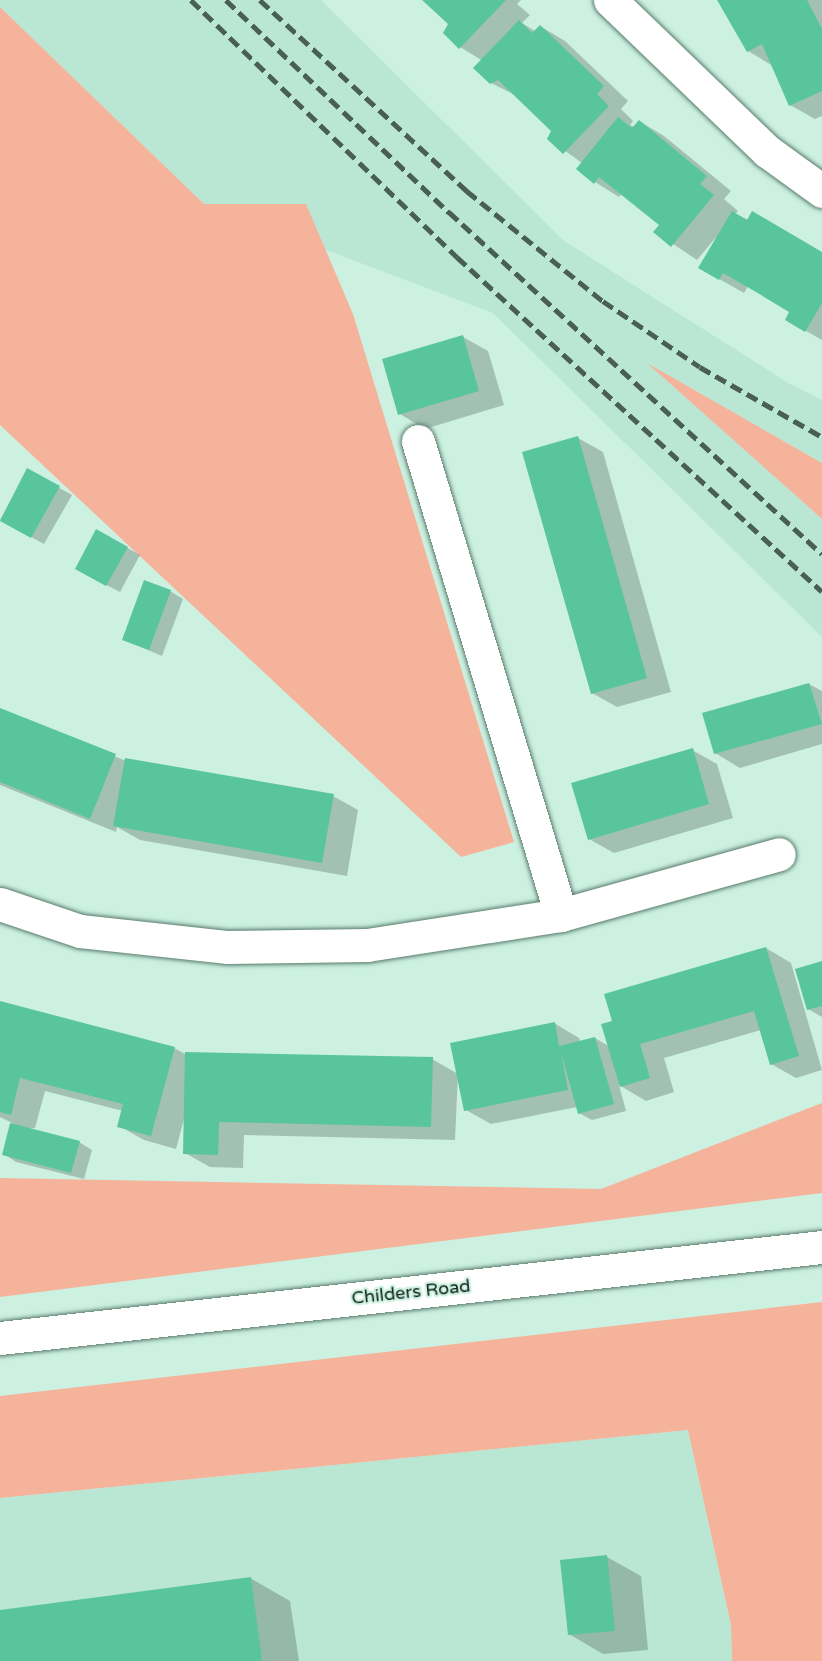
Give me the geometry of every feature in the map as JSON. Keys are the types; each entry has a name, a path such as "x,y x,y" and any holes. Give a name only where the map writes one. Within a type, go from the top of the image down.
{"street":[{"path":"610,0 767,151 822,191"},
{"path":"418,441 561,915"},
{"path":"0,904 80,931 228,948 367,945 561,915 779,854"},
{"name":"Childers Road","path":"0,1338 822,1247"}],"shaded area":[{"path":"0,0 321,0 564,241 790,384 822,400 822,463 650,365 822,519 822,637 493,313 204,204 0,7"},
{"path":"0,7 204,204 306,204 353,314 514,842 461,857 0,425"},
{"path":"647,363 822,463 822,519"},
{"path":"822,1103 822,1193 0,1297 0,1178 601,1189"},
{"path":"822,1302 822,1661 732,1661 731,1625 688,1430 0,1498 0,1396"},
{"path":"688,1430 731,1625 732,1661 0,1661 0,1498"}],"building":[{"path":"422,0 506,0 459,49 443,33 448,24"},
{"path":"717,0 807,0 822,29 822,91 789,106 762,44 747,52"},
{"path":"519,20 532,33 540,25 604,86 597,94 609,106 563,154 547,139 551,131 498,80 490,84 473,68"},
{"path":"618,117 632,128 639,120 707,176 700,184 714,195 671,247 653,232 659,225 599,177 594,184 576,169"},
{"path":"732,211 747,220 752,211 822,252 822,303 805,332 785,320 789,312 756,292 723,273 719,280 698,268"},
{"path":"463,335 479,391 398,415 382,359"},
{"path":"578,436 647,678 591,694 522,452"},
{"path":"27,468 60,486 31,538 0,521"},
{"path":"96,529 128,547 106,586 75,569"},
{"path":"144,580 171,590 149,650 122,640"},
{"path":"809,683 822,724 714,754 702,713"},
{"path":"0,708 116,754 90,819 0,782"},
{"path":"693,748 709,804 588,840 571,783"},
{"path":"125,758 334,794 322,863 113,826"},
{"path":"766,947 799,1056 770,1065 754,1011 640,1044 650,1078 620,1087 601,1024 612,1021 604,994"},
{"path":"822,961 822,1006 807,1010 795,969"},
{"path":"0,1001 175,1047 151,1136 117,1127 123,1104 20,1078 11,1115 0,1112"},
{"path":"555,1022 559,1046 595,1037 614,1104 578,1114 561,1052 568,1090 464,1111 450,1043"},
{"path":"185,1052 433,1057 431,1127 219,1122 218,1155 183,1154"},
{"path":"10,1123 80,1141 71,1173 2,1155"},
{"path":"607,1555 615,1631 568,1635 560,1560"},
{"path":"251,1577 262,1661 0,1661 0,1610"}],"railway":[{"path":"191,0 457,257 822,592"},
{"path":"226,0 449,212 822,554"},
{"path":"260,0 467,191 603,301 700,367 822,437"}]}
